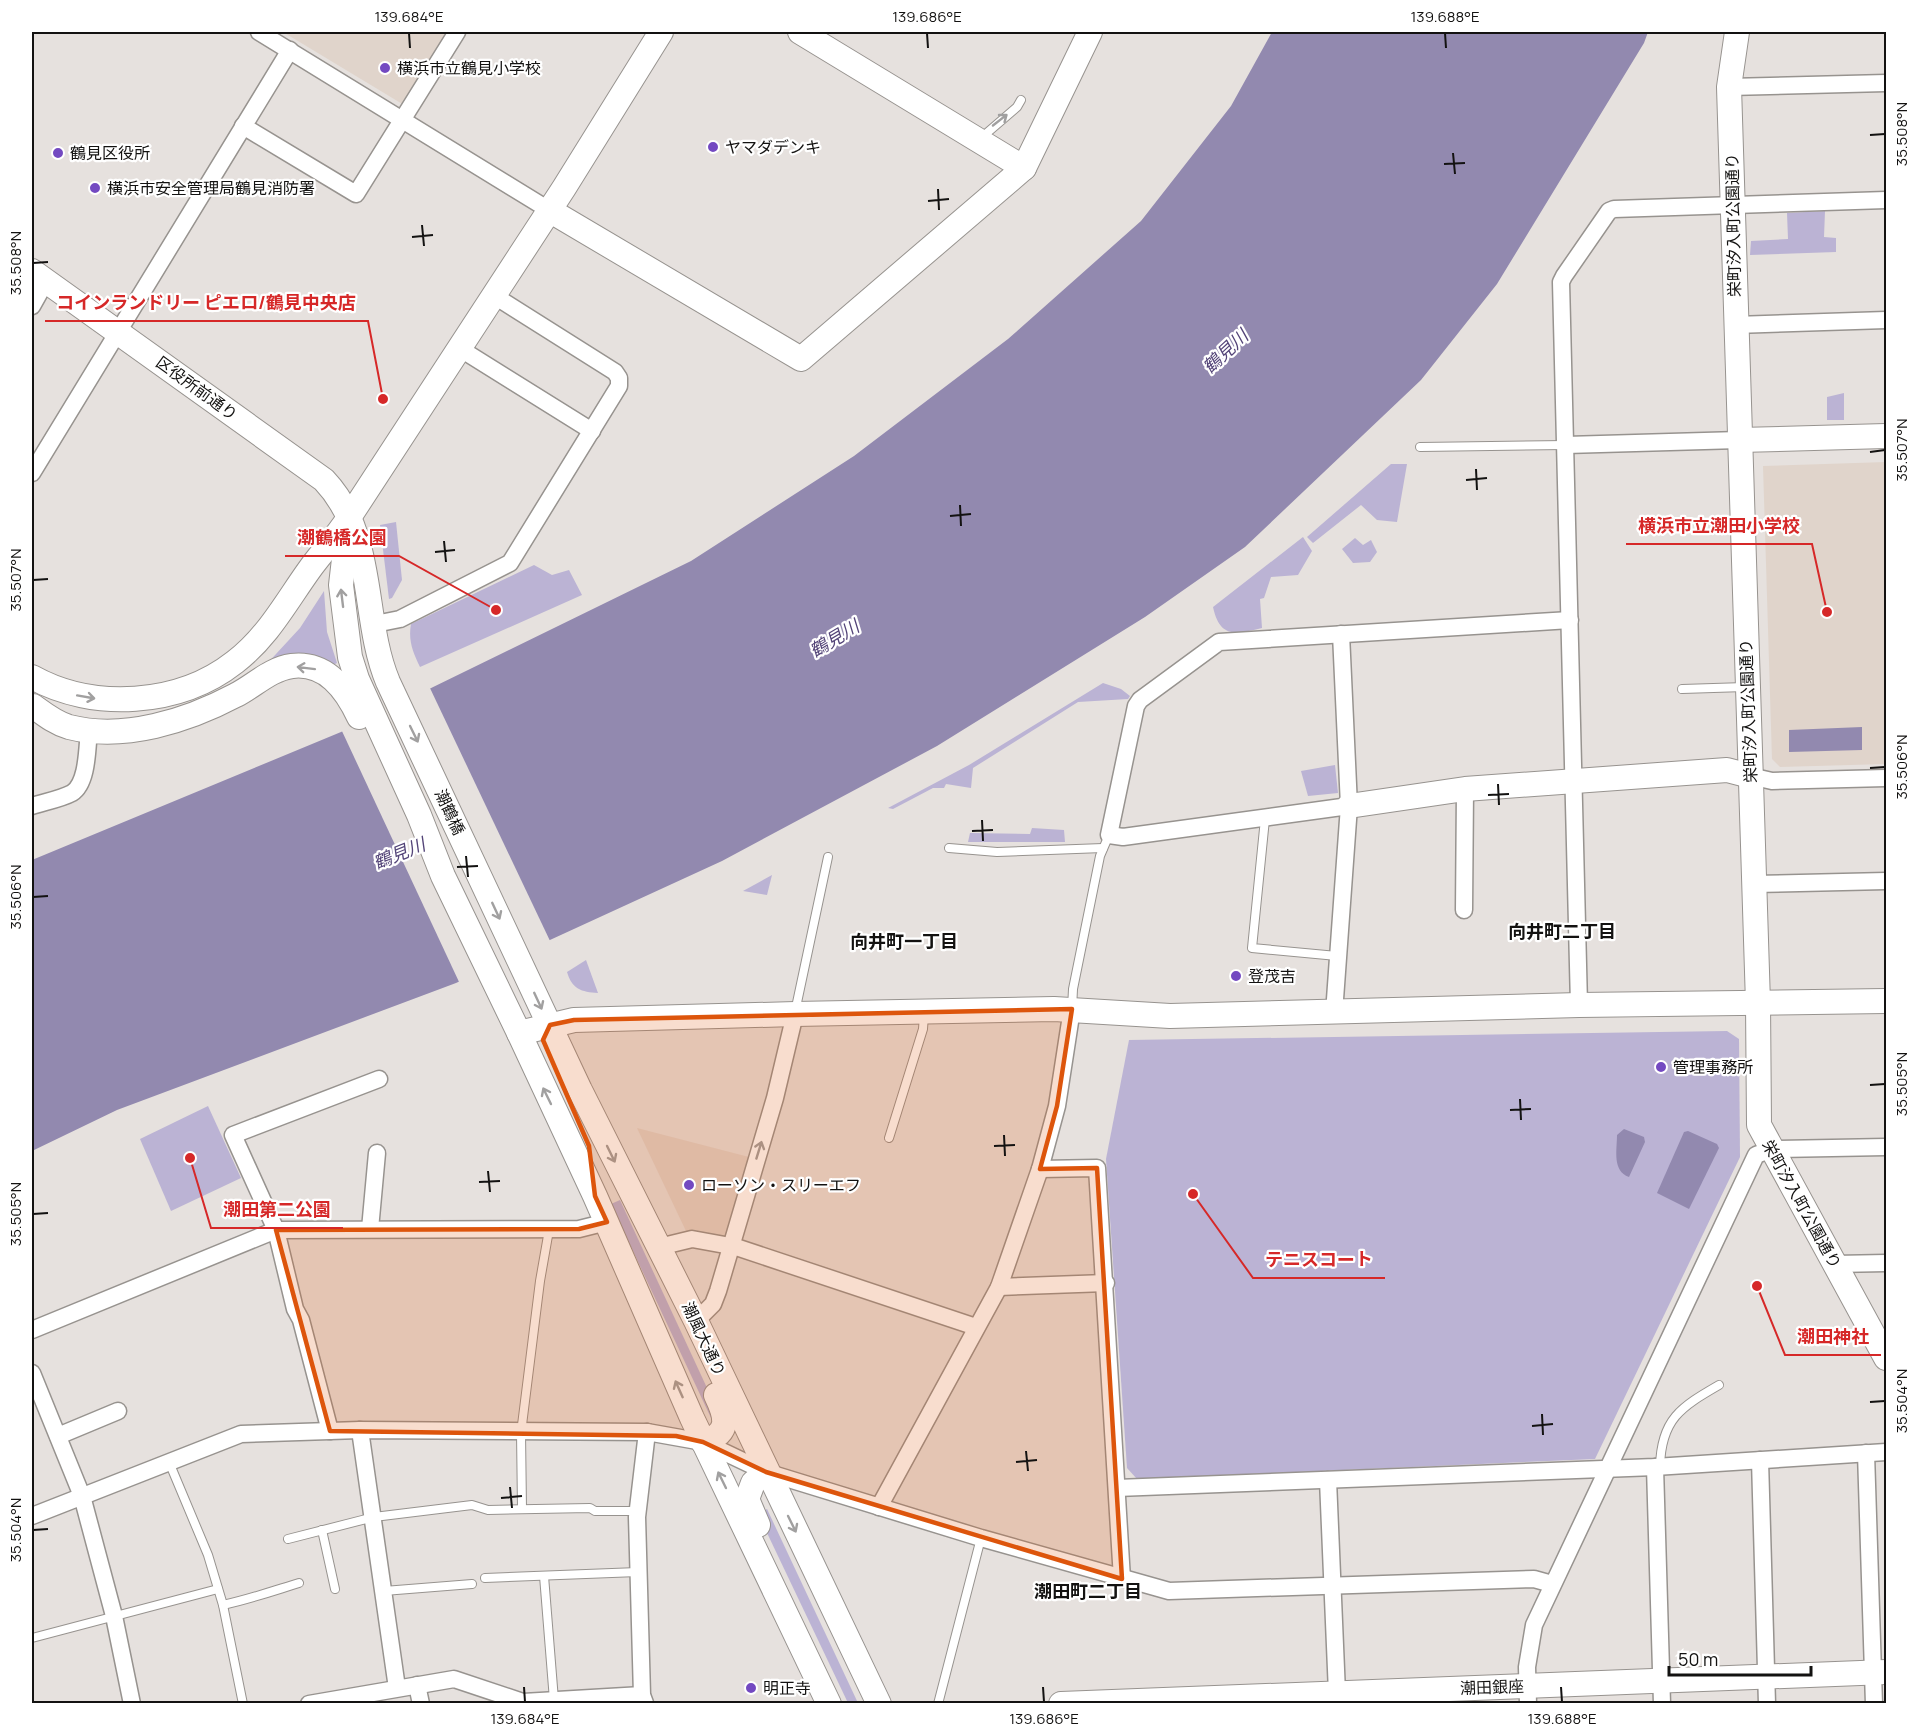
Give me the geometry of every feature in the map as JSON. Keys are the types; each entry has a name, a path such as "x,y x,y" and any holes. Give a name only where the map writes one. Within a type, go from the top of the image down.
{"street":[{"path":"259,32 549,210 801,359 1024,168 1090,32"},
{"path":"243,126 356,194 404,121 457,32"},
{"path":"32,678 83,698 107,700 166,694 210,677 234,663 266,631 333,542 549,210 661,32"},
{"path":"800,32 1024,168"},
{"name":"栄町汐入町公園通り","path":"1737,32 1730,87 1732,205 1758,1003 1759,1125 1887,1358"},
{"path":"32,473 290,50"},
{"path":"1730,87 1887,83"},
{"path":"1579,1005 1562,282 1609,211 1887,201"},
{"path":"32,306 39,276"},
{"name":"区役所前通り","path":"39,276 324,480 340,499 361,552 375,624"},
{"path":"375,624 400,619 510,563 619,386 619,378 615,372 493,295"},
{"path":"1736,325 1887,320"},
{"path":"459,348 592,431"},
{"path":"1566,446 1887,436"},
{"path":"348,519 341,585 350,657 358,698 419,815 443,876 607,1222 703,1442 829,1704"},
{"path":"32,706 72,714 133,714 169,707 215,690 260,658 296,620 319,584 333,542"},
{"path":"1570,620 1219,642 1140,700 1136,706 1106,841 1465,789 1573,780 1727,770 1772,781 1887,778"},
{"name":"潮鶴橋","path":"375,624 381,663 388,682 526,976"},
{"path":"1334,1013 1349,806 1341,634"},
{"path":"32,706 56,722 89,730 146,728 210,709 277,670 292,666 305,666 326,672 358,698"},
{"path":"32,806 73,792 79,787 89,730"},
{"path":"1464,910 1465,789"},
{"path":"1753,884 1887,880"},
{"name":"潮風大通り","path":"526,976 696,1321 766,1472 879,1704"},
{"path":"519,1033 574,1020 795,1014 1072,1010 1170,1016 1579,1005 1887,1000"},
{"path":"879,1507 999,1287 1040,1169 1057,1106 1072,1010"},
{"path":"696,1321 713,1304 775,1098 795,1014"},
{"path":"550,1025 543,1040 544,1047 590,1146 595,1196"},
{"path":"330,1431 301,1320 295,1309 276,1230 233,1135 379,1079"},
{"path":"1528,1695 1528,1653 1534,1625 1756,1155 1772,1149 1887,1147"},
{"path":"370,1229 377,1153"},
{"path":"1040,1169 1097,1168 1106,1283 1122,1579"},
{"path":"32,1330 276,1230 549,1230 579,1229 607,1222"},
{"path":"703,1442 712,1439 720,1432 725,1416 659,1273 659,1246 692,1239 730,1246 976,1327"},
{"path":"1835,1264 1887,1263"},
{"path":"999,1287 1106,1283"},
{"path":"32,1373 82,1496 114,1616 132,1704"},
{"path":"58,1436 118,1411"},
{"path":"32,1516 232,1435 360,1430 521,1433 647,1432 703,1442 766,1472 981,1538 1169,1591 1534,1579 1552,1584"},
{"path":"360,1430 397,1688"},
{"path":"309,1704 346,1701 397,1688 454,1679 523,1702 644,1699 637,1511 647,1432"},
{"path":"1117,1488 1658,1467 1887,1452"},
{"path":"1866,1453 1880,1672 1874,1704"},
{"path":"1760,1460 1767,1704"},
{"path":"1658,1467 1662,1692"},
{"path":"766,1472 753,1483 747,1499 798,1609 810,1664"},
{"path":"1328,1480 1337,1693"},
{"name":"潮田銀座","path":"1062,1704 1337,1693 1528,1695 1662,1692 1766,1677 1880,1672"},
{"path":"417,1685 421,1704"}],"lane":[{"path":"978,140 1017,107 1021,100"},
{"path":"1420,447 1566,446"},
{"path":"1682,689 1748,687"},
{"path":"1265,819 1252,948 1337,956"},
{"path":"950,848 997,852 1106,841 1072,989 1072,1010"},
{"path":"795,1014 828,857"},
{"path":"889,1138 923,1029 924,1011"},
{"path":"522,1509 521,1433 540,1281 549,1230"},
{"path":"1658,1467 1663,1435 1676,1414 1685,1404 1719,1385"},
{"path":"169,1461 208,1555 223,1605 243,1704"},
{"path":"288,1539 374,1517 472,1506 488,1510 590,1508 595,1511 637,1511"},
{"path":"322,1530 335,1589"},
{"path":"938,1704 981,1538"},
{"path":"485,1578 638,1572"},
{"path":"544,1576 554,1700"},
{"path":"223,1605 262,1597 267,1592 299,1583"},
{"path":"384,1591 472,1584"},
{"path":"32,1638 218,1589"}],"highlighted area":[{"path":"1072,1009 1057,1106 1040,1169 1097,1168 1122,1579 766,1472 703,1442 676,1436 330,1431 276,1230 579,1229 607,1222 595,1196 589,1146 543,1040 550,1025 574,1020"}],"shaded area":[{"name":"横浜市立鶴見小学校","path":"283,32 449,32 404,105"},
{"path":"1825,211 1824,237 1836,238 1836,252 1750,255 1751,241 1788,239 1787,213"},
{"path":"1844,393 1844,420 1827,420 1827,397"},
{"path":"1886,462 1886,764 1780,767 1772,759 1763,466"},
{"path":"1391,464 1407,464 1397,522 1377,520 1361,505 1313,543 1307,537"},
{"path":"396,522 402,580 392,598 389,599 380,525"},
{"path":"1303,537 1312,551 1298,575 1271,577 1264,598 1260,599 1262,628 1230,632 1220,625 1213,607"},
{"path":"1355,538 1363,545 1371,540 1377,552 1370,562 1353,563 1342,549"},
{"path":"534,565 552,575 569,570 582,595 420,667 412,646 411,624"},
{"path":"324,591 327,632 337,663 264,667 300,628"},
{"path":"1103,683 1121,689 1130,696 1128,699 1078,702 973,768 971,788 946,784 944,788 933,788 893,809 888,808 969,765"},
{"path":"1335,765 1338,793 1308,796 1301,771"},
{"path":"1032,828 1064,830 1065,842 968,842 970,833 1030,834"},
{"path":"772,875 767,895 743,891"},
{"path":"586,960 598,993 578,988 569,978 567,972"},
{"path":"1727,1031 1739,1039 1740,1157 1595,1459 1137,1479 1127,1468 1106,1159 1129,1040"},
{"path":"208,1106 241,1178 171,1211 140,1139"},
{"path":"637,1128 749,1157 725,1239 686,1231"},
{"path":"620,1200 720,1416 711,1418 611,1204"},
{"path":"767,1509 858,1703 848,1703 758,1514"}],"water":[{"name":"鶴見川","path":"1272,32 1648,32 1644,43 1497,284 1421,380 1245,547 1145,617 937,746 722,861 456,983 117,1110 32,1151 32,860 341,732 691,561 854,456 1008,339 1141,221 1231,106"},
{"path":"1862,727 1862,750 1789,752 1789,730"},
{"path":"1624,1129 1644,1137 1645,1142 1629,1177 1620,1170 1617,1159 1617,1135"},
{"path":"1688,1131 1717,1144 1719,1148 1689,1209 1657,1193 1684,1132"}],"pier":[{"path":"429,686 551,943 460,984 341,729"}],"place":[{"name":"横浜市立鶴見小学校","path":"385,68"},
{"name":"ヤマダデンキ","path":"713,147"},
{"name":"鶴見区役所","path":"58,153"},
{"name":"横浜市安全管理局鶴見消防署","path":"95,188"},
{"name":"コインランドリー ピエロ/鶴見中央店","path":"383,399"},
{"name":"潮鶴橋公園","path":"496,610"},
{"name":"横浜市立潮田小学校","path":"1827,612"},
{"name":"登茂吉","path":"1236,976"},
{"name":"管理事務所","path":"1661,1067"},
{"name":"潮田第二公園","path":"190,1158"},
{"name":"ローソン・スリーエフ","path":"689,1185"},
{"name":"テニスコート","path":"1193,1194"},
{"name":"潮田神社","path":"1757,1286"},
{"name":"明正寺","path":"751,1688"}],"district":[{"name":"向井町二丁目","path":"1562,931"},
{"name":"向井町一丁目","path":"904,941"},
{"name":"潮田町二丁目","path":"1088,1591"}]}
